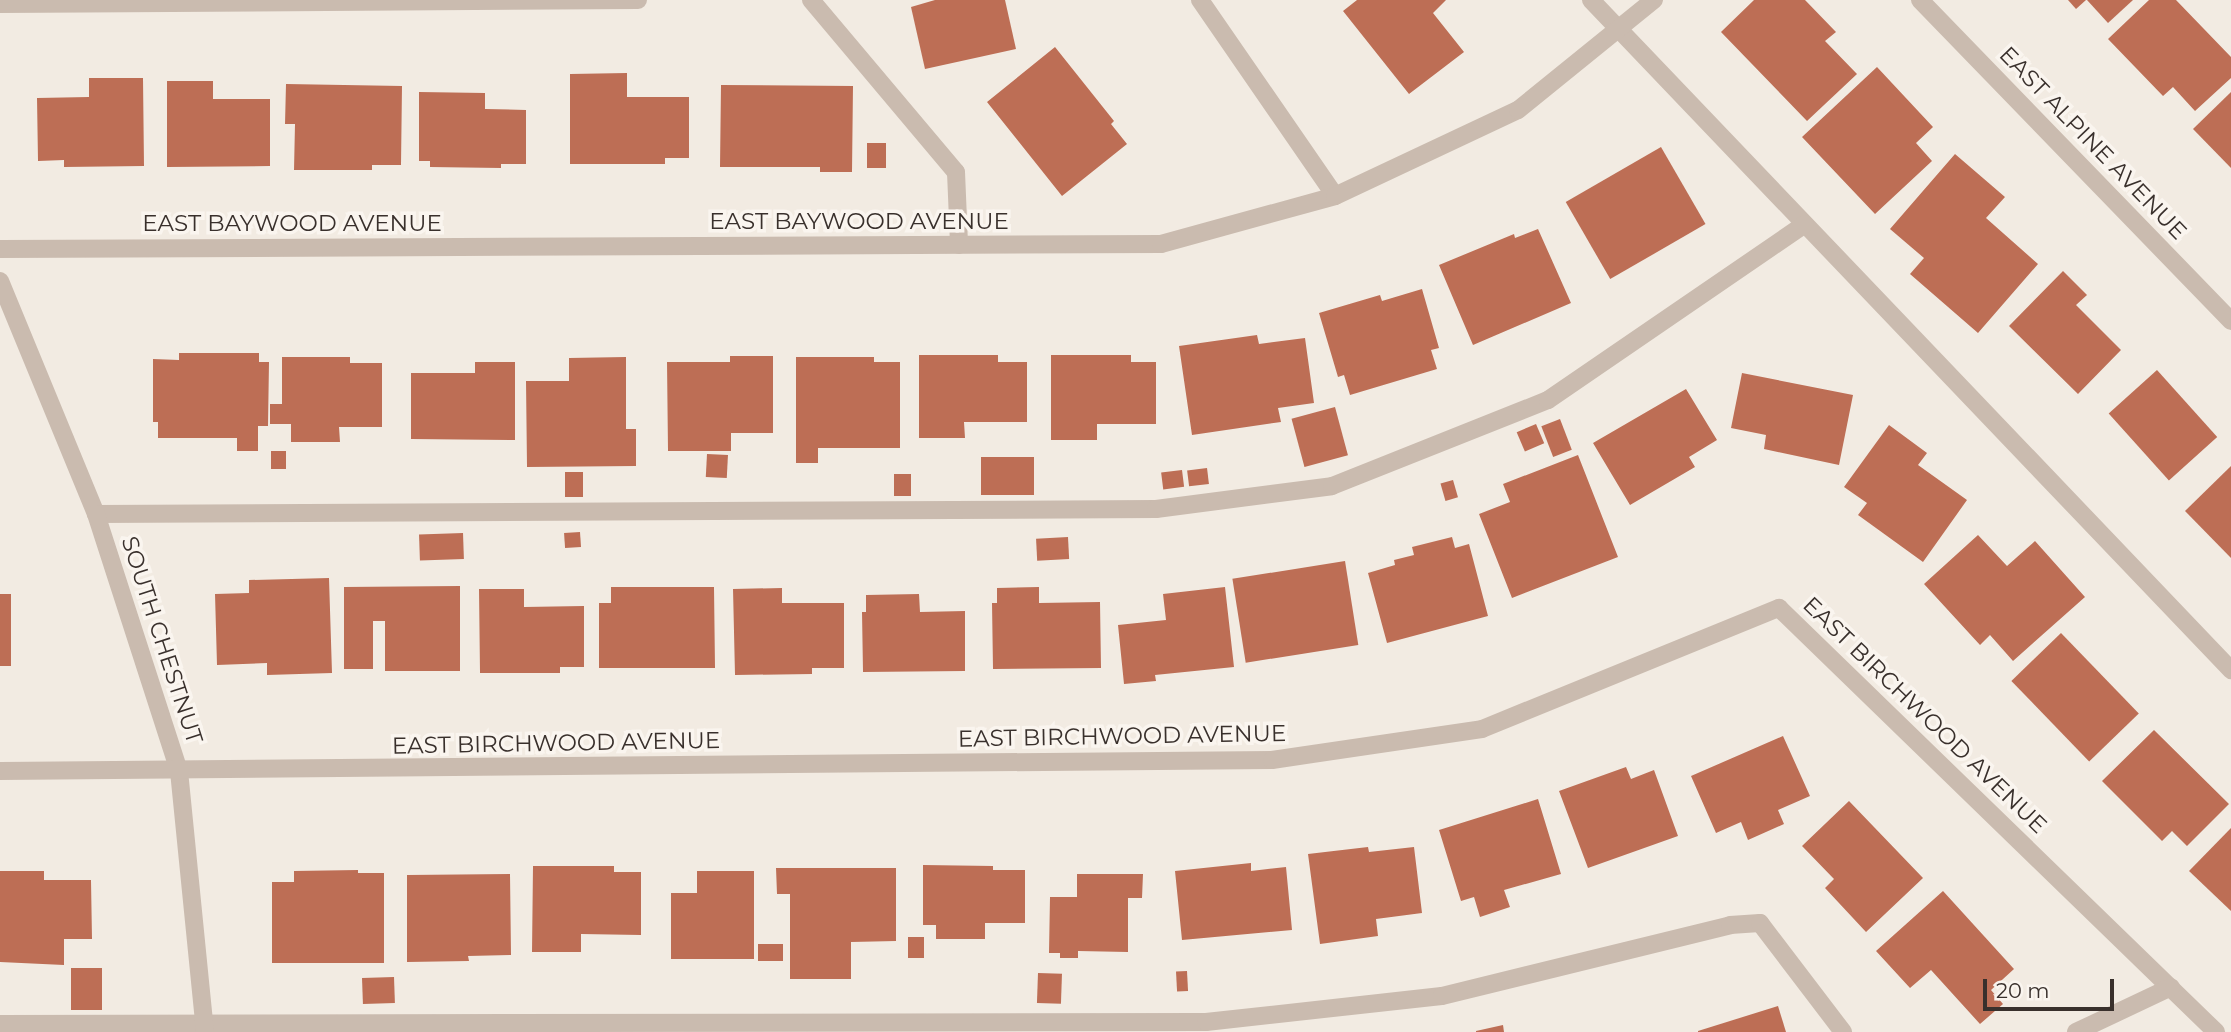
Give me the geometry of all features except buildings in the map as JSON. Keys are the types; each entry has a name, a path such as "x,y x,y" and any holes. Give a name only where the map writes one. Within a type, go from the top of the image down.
{"street":[{"path":"0,4 638,0"},
{"path":"811,0 956,173 959,245"},
{"path":"1200,0 1335,196"},
{"path":"1591,0 2231,670"},
{"name":"EAST BAYWOOD AVENUE","path":"0,249 1161,244 1335,196 1518,110 1654,0"},
{"name":"EAST ALPINE AVENUE","path":"1920,0 2231,321"},
{"path":"96,513 1156,509 1332,486 1548,400 1805,224"},
{"name":"SOUTH CHESTNUT","path":"0,281 96,513 179,771 205,1028"},
{"name":"EAST BIRCHWOOD AVENUE","path":"0,771 1272,760 1482,729 1779,608 2216,1032"},
{"path":"0,1024 205,1028 1206,1022 1442,996 1730,925 1760,923 1843,1032"},
{"path":"2076,1032 2171,987"}]}
